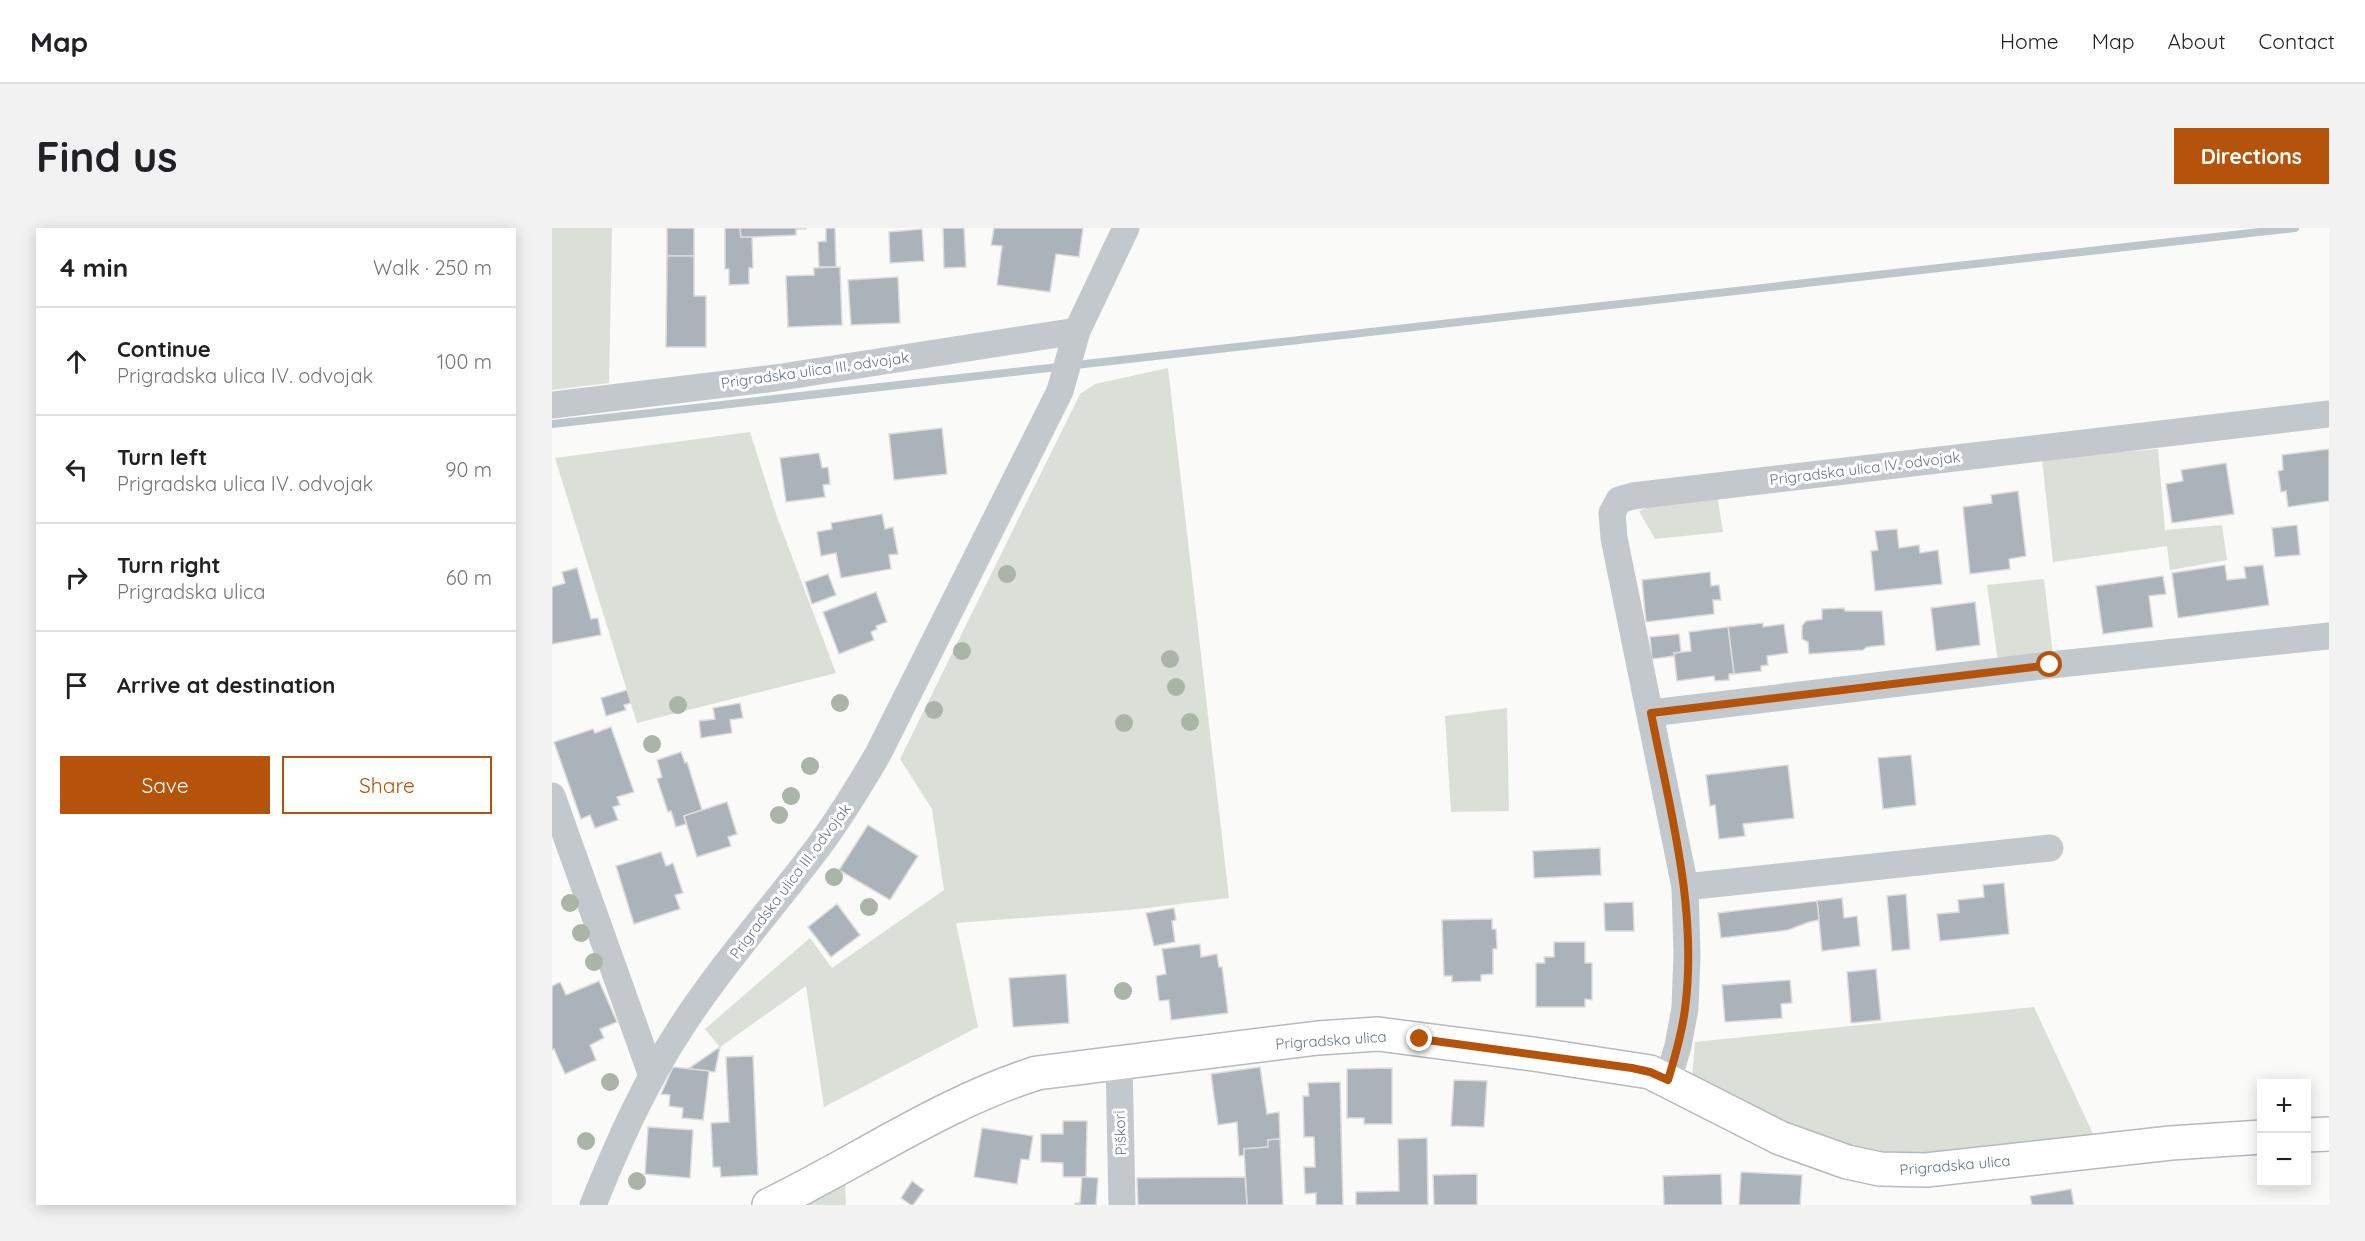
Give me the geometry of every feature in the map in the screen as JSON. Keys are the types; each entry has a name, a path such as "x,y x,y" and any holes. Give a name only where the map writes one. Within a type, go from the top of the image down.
{"main road":[{"name":"Prigradska ulica","path":"769,1205 968,1099 1007,1082 1036,1073 1318,1038 1378,1034 1650,1072 1780,1138 1847,1162 1901,1171 2171,1143 2257,1137"},
{"path":"2311,1135 2329,1134"}],"street":[{"name":"Prigradska ulica III. odvojak","path":"593,1205 615,1151 652,1076 688,1017 819,846 868,771 1060,391 1074,341 1126,228"},
{"name":"Prigradska ulica III. odvojak","path":"552,405 1074,341"},
{"name":"Prigradska ulica IV. odvojak","path":"1668,1080 1678,1046 1685,1008 1687,954 1685,886 1614,538 1612,513 1619,500 1633,496 2329,414"},
{"path":"1651,713 2050,665 2329,636"},
{"path":"552,796 652,1076"},
{"path":"1685,886 2050,848"},
{"name":"Piškori","path":"1119,1061 1122,1205"}],"shaded area":[{"path":"552,228 612,228 609,383 552,390"},
{"path":"1168,368 1229,898 1130,910 956,923 978,1027 824,1107 806,986 720,1047 705,1029 810,938 832,968 944,890 932,809 900,759 1080,394 1095,384"},
{"path":"750,432 777,517 836,673 637,723 555,458"},
{"path":"2158,449 2165,530 2222,525 2227,560 2170,570 2167,546 2053,562 2042,458"},
{"path":"1717,494 1723,532 1655,539 1639,511 1662,502"},
{"path":"2044,579 2053,655 1998,661 1987,585"},
{"path":"1507,708 1509,811 1451,812 1445,716"},
{"path":"2034,1007 2095,1138 1929,1157 1842,1149 1764,1117 1692,1078 1695,1042"},
{"path":"845,1182 846,1205 805,1205"}],"building":[{"path":"667,228 694,228 694,256 667,256"},
{"path":"725,228 740,228 741,237 752,237 753,268 749,268 749,284 729,285 729,269 725,269"},
{"path":"740,228 806,229 796,229 796,235 741,237"},
{"path":"826,228 835,228 836,267 819,267 818,242 826,241"},
{"path":"943,228 964,228 966,267 944,268"},
{"path":"994,228 1083,228 1079,257 1056,254 1050,292 997,285 1002,246 991,245"},
{"path":"922,229 924,261 890,263 889,232"},
{"path":"667,256 694,256 694,296 706,296 706,347 666,347"},
{"path":"840,267 842,325 788,327 786,276 814,275 814,268"},
{"path":"898,277 900,323 851,325 848,280"},
{"path":"942,428 947,474 894,480 889,434"},
{"path":"2329,449 2329,501 2288,507 2286,491 2281,492 2278,471 2283,470 2282,455"},
{"path":"819,453 822,468 828,467 830,484 823,485 825,497 786,502 780,458"},
{"path":"2226,463 2234,514 2172,523 2166,484 2183,481 2181,470"},
{"path":"2018,491 2026,556 2009,559 2010,569 1970,574 1963,507 1992,503 1991,495"},
{"path":"882,514 885,529 893,527 898,554 889,555 891,569 841,578 836,553 821,556 817,532 832,529 831,523"},
{"path":"2297,525 2300,555 2275,557 2272,528"},
{"path":"1897,529 1899,548 1919,545 1920,553 1938,550 1942,584 1875,591 1871,551 1878,550 1875,531"},
{"path":"2225,565 2227,580 2246,578 2244,567 2263,565 2269,605 2178,618 2172,573"},
{"path":"577,568 591,619 598,618 601,635 552,644 552,587 565,583 562,572"},
{"path":"1710,572 1711,586 1719,585 1721,600 1713,600 1714,614 1646,622 1642,580"},
{"path":"828,574 836,595 812,604 805,582"},
{"path":"2163,576 2166,594 2149,596 2153,627 2103,634 2096,586"},
{"path":"876,592 887,622 876,626 877,629 871,632 874,640 839,654 823,612"},
{"path":"1975,602 1980,645 1936,651 1931,608"},
{"path":"1844,608 1845,611 1882,611 1885,645 1867,647 1863,650 1809,654 1808,642 1802,639 1802,626 1806,621 1822,619 1822,609"},
{"path":"1763,623 1763,627 1784,624 1788,653 1767,656 1768,665 1761,666 1761,671 1734,674 1728,627"},
{"path":"1728,627 1734,674 1729,674 1729,680 1715,681 1714,676 1677,681 1674,653 1691,651 1689,632"},
{"path":"1679,634 1681,652 1674,653 1674,656 1652,659 1650,637"},
{"path":"627,690 631,703 624,705 626,710 606,716 601,698"},
{"path":"740,703 743,718 730,720 732,733 701,738 699,721 715,719 713,708"},
{"path":"611,727 634,792 617,797 620,805 613,807 618,820 595,828 590,815 581,819 554,742 593,729 595,733"},
{"path":"681,752 685,763 687,762 702,810 684,816 686,824 676,827 671,811 668,812 657,779 662,777 657,760"},
{"path":"1911,755 1916,805 1883,809 1878,758"},
{"path":"1788,765 1794,818 1743,824 1745,836 1719,839 1715,805 1710,806 1706,775"},
{"path":"727,802 737,834 728,837 731,846 697,857 684,816"},
{"path":"868,825 918,856 890,900 839,870"},
{"path":"1600,848 1601,875 1534,878 1533,851"},
{"path":"661,852 666,866 673,863 683,893 675,895 680,909 634,924 616,866"},
{"path":"2004,883 2009,934 1940,941 1937,914 1959,912 1958,900 1984,897 1983,885"},
{"path":"1906,894 1910,949 1892,951 1887,896"},
{"path":"1842,898 1844,918 1857,916 1860,946 1822,951 1817,901"},
{"path":"1817,901 1819,920 1788,930 1721,938 1718,913"},
{"path":"1633,902 1634,931 1605,931 1604,903"},
{"path":"837,904 860,935 831,957 808,927"},
{"path":"1174,908 1176,920 1172,921 1175,942 1154,946 1146,913"},
{"path":"1492,919 1492,929 1496,929 1497,949 1493,949 1493,974 1481,975 1481,981 1452,982 1452,976 1444,976 1442,920"},
{"path":"1554,942 1585,942 1585,963 1592,963 1592,1000 1585,999 1585,1007 1536,1007 1536,963 1545,963 1544,957 1554,957"},
{"path":"1200,944 1201,957 1217,954 1219,967 1222,967 1228,1013 1171,1020 1169,1000 1159,1001 1156,976 1166,974 1162,949"},
{"path":"1876,969 1881,1020 1851,1023 1847,972"},
{"path":"1066,974 1069,1023 1013,1027 1009,978"},
{"path":"1790,980 1792,1003 1781,1004 1782,1018 1725,1022 1722,985"},
{"path":"599,981 617,1022 600,1029 604,1038 590,1045 596,1060 565,1074 554,1049 552,1050 552,986 560,982 566,995"},
{"path":"720,1047 715,1072 688,1069"},
{"path":"753,1056 758,1175 721,1177 720,1167 713,1167 711,1123 729,1122 726,1057"},
{"path":"673,1067 709,1071 703,1120 682,1118 683,1108 669,1106 670,1095 661,1094"},
{"path":"1260,1067 1267,1114 1279,1112 1280,1139 1268,1140 1268,1147 1244,1149 1244,1155 1239,1156 1237,1122 1218,1125 1211,1074"},
{"path":"1392,1068 1392,1124 1364,1124 1364,1118 1347,1118 1347,1069"},
{"path":"1454,1080 1487,1081 1484,1127 1451,1126"},
{"path":"1340,1082 1343,1205 1316,1205 1316,1193 1305,1194 1304,1167 1315,1167 1314,1137 1304,1137 1303,1096 1309,1096 1308,1083"},
{"path":"1063,1121 1087,1121 1086,1177 1063,1177 1063,1163 1041,1162 1041,1134 1063,1134"},
{"path":"648,1127 693,1130 690,1178 645,1174"},
{"path":"982,1128 1033,1136 1029,1160 1021,1159 1017,1184 974,1177"},
{"path":"1427,1138 1428,1205 1356,1205 1356,1192 1399,1191 1398,1139"},
{"path":"1280,1139 1283,1205 1247,1205 1244,1149 1268,1147 1268,1140"},
{"path":"1741,1172 1802,1175 1800,1205 1739,1205"},
{"path":"1477,1174 1477,1205 1434,1205 1433,1175"},
{"path":"1721,1174 1722,1205 1664,1205 1663,1176"},
{"path":"1082,1177 1098,1178 1096,1205 1075,1205 1075,1203 1080,1203"},
{"path":"1245,1177 1247,1205 1138,1205 1137,1178"},
{"path":"912,1181 924,1190 911,1205 901,1198"},
{"path":"2071,1189 2074,1205 2032,1205 2030,1196"}],"waterway":[{"path":"552,424 2295,228"}],"route":[{"path":"1420,1039 1632,1068 1650,1072 1668,1080 1678,1046 1685,1008 1687,954 1685,886 1651,713 2050,665"}]}
